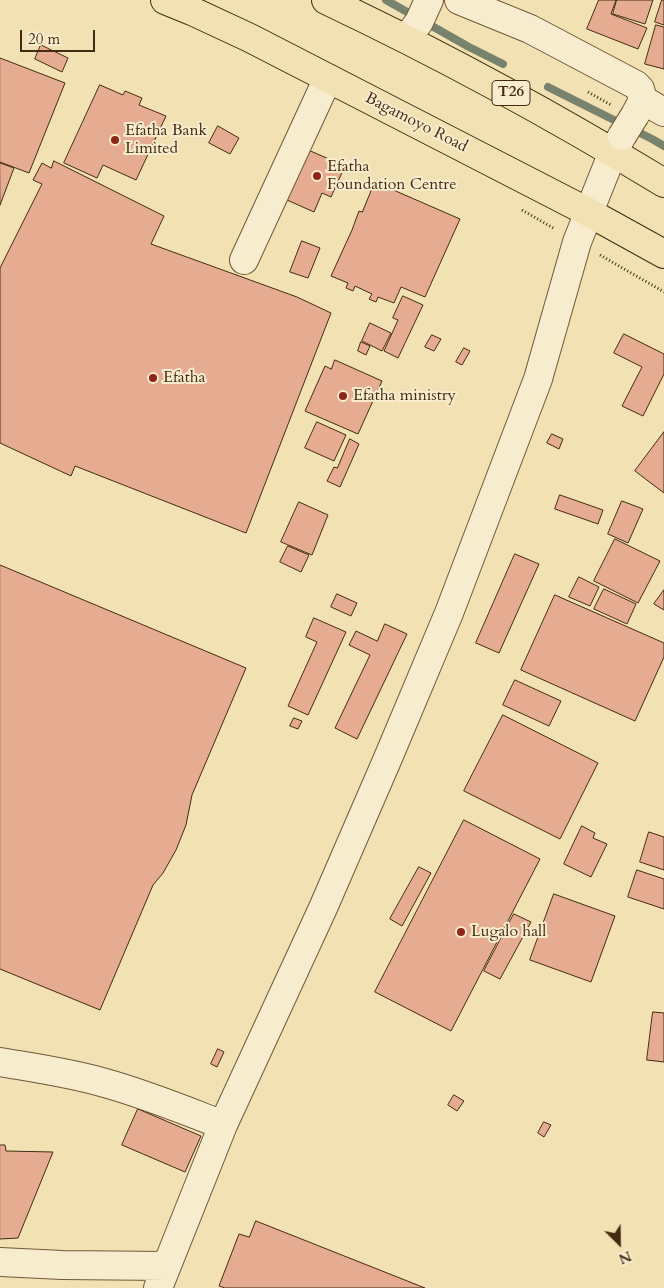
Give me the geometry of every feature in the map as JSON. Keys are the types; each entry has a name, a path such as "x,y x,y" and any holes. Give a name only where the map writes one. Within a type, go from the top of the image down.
{"highway":[{"name":"Bagamoyo Road","path":"165,0 250,38 588,212 664,254"},
{"name":"T26","path":"326,0 421,16 517,96 635,123 664,183"}],"lane":[{"path":"0,1262 62,1265 162,1277 223,1125 323,908 449,613 538,379 577,242 588,212 635,123 640,89 636,85 530,29 459,0"},
{"path":"244,260 329,79"},
{"path":"0,1062 103,1082 144,1095 223,1125"}],"building":[{"path":"599,0 616,0 611,14 647,28 638,49 587,29"},
{"path":"617,0 653,0 645,24 613,14"},
{"path":"662,0 664,0 664,25 655,22"},
{"path":"656,25 664,27 664,69 645,64"},
{"path":"41,45 68,58 62,72 35,59"},
{"path":"0,58 65,83 29,173 0,162"},
{"name":"Efatha Bank Limited","path":"100,85 123,95 125,91 142,98 139,105 166,116 136,180 103,165 97,178 64,163"},
{"path":"218,126 239,138 230,154 209,143"},
{"name":"Efatha Foundation Centre","path":"299,146 345,166 331,197 322,193 314,212 287,200"},
{"name":"Efatha","path":"54,161 164,216 151,244 297,297 331,313 246,533 75,466 71,476 0,443 0,268 42,184 33,180 42,163 51,168"},
{"path":"0,163 14,168 0,205"},
{"path":"375,182 460,219 425,297 401,287 394,303 378,297 376,302 369,299 372,294 355,286 353,291 346,288 348,283 331,276 359,211 362,212"},
{"path":"302,241 320,248 308,278 290,272"},
{"path":"403,296 423,305 398,358 384,351 398,320 393,318"},
{"path":"370,323 391,333 382,351 362,341"},
{"path":"624,334 664,354 664,374 643,416 622,406 642,367 614,353"},
{"path":"432,335 441,339 434,351 425,347"},
{"path":"361,342 370,346 366,355 358,351"},
{"path":"464,348 470,351 462,365 456,362"},
{"name":"Efatha ministry","path":"335,360 382,381 358,434 305,411 325,366 331,369"},
{"name":"Efatha ministry","path":"317,422 346,435 334,461 305,448"},
{"path":"664,432 664,493 635,471"},
{"path":"552,434 563,439 559,449 547,443"},
{"path":"350,439 359,444 340,487 327,481 334,467 337,468"},
{"path":"560,495 603,510 598,524 555,509"},
{"path":"622,501 643,509 628,543 608,534"},
{"path":"299,502 328,515 312,555 281,542"},
{"path":"615,539 660,561 638,603 594,581"},
{"path":"288,546 309,555 301,572 280,562"},
{"path":"515,554 539,564 499,653 476,643"},
{"path":"0,565 246,668 192,795 186,825 176,850 163,873 153,885 100,1010 0,969"},
{"path":"579,577 599,587 590,606 569,597"},
{"path":"604,589 636,604 627,624 594,609"},
{"path":"664,590 664,610 654,604"},
{"path":"337,594 357,603 351,616 331,607"},
{"path":"555,595 664,643 664,657 635,721 521,670"},
{"path":"314,618 346,632 308,715 288,706 317,642 306,637"},
{"path":"385,624 407,634 357,739 335,728 370,655 349,645 356,631 377,641"},
{"path":"515,680 561,701 549,726 503,705"},
{"path":"503,715 598,763 560,839 464,791"},
{"path":"294,718 302,721 298,729 290,726"},
{"path":"464,820 540,859 451,1031 375,992"},
{"path":"582,826 595,833 593,838 607,844 591,877 564,864"},
{"path":"649,832 664,837 664,870 640,862"},
{"path":"419,867 431,873 402,926 390,919"},
{"path":"637,870 664,879 664,909 628,897"},
{"path":"554,894 615,916 591,982 530,960"},
{"path":"514,914 531,922 500,979 484,971"},
{"path":"653,1012 664,1013 664,1062 647,1060"},
{"path":"218,1049 224,1052 217,1067 211,1064"},
{"path":"454,1095 464,1101 457,1111 448,1105"},
{"path":"138,1109 201,1136 185,1172 122,1145"},
{"path":"544,1122 551,1125 544,1137 538,1133"},
{"path":"0,1145 5,1145 6,1151 53,1152 18,1238 0,1239"},
{"path":"256,1221 425,1288 225,1288 219,1286 239,1234 249,1237"}],"waterway":[{"path":"386,0 503,64"},
{"path":"548,87 664,146"}],"place":[{"name":"Efatha Bank Limited","path":"115,140"},
{"name":"Efatha Foundation Centre","path":"317,176"},
{"name":"Efatha","path":"153,378"},
{"name":"Efatha ministry","path":"343,396"},
{"name":"Lugalo hall","path":"461,932"}]}
